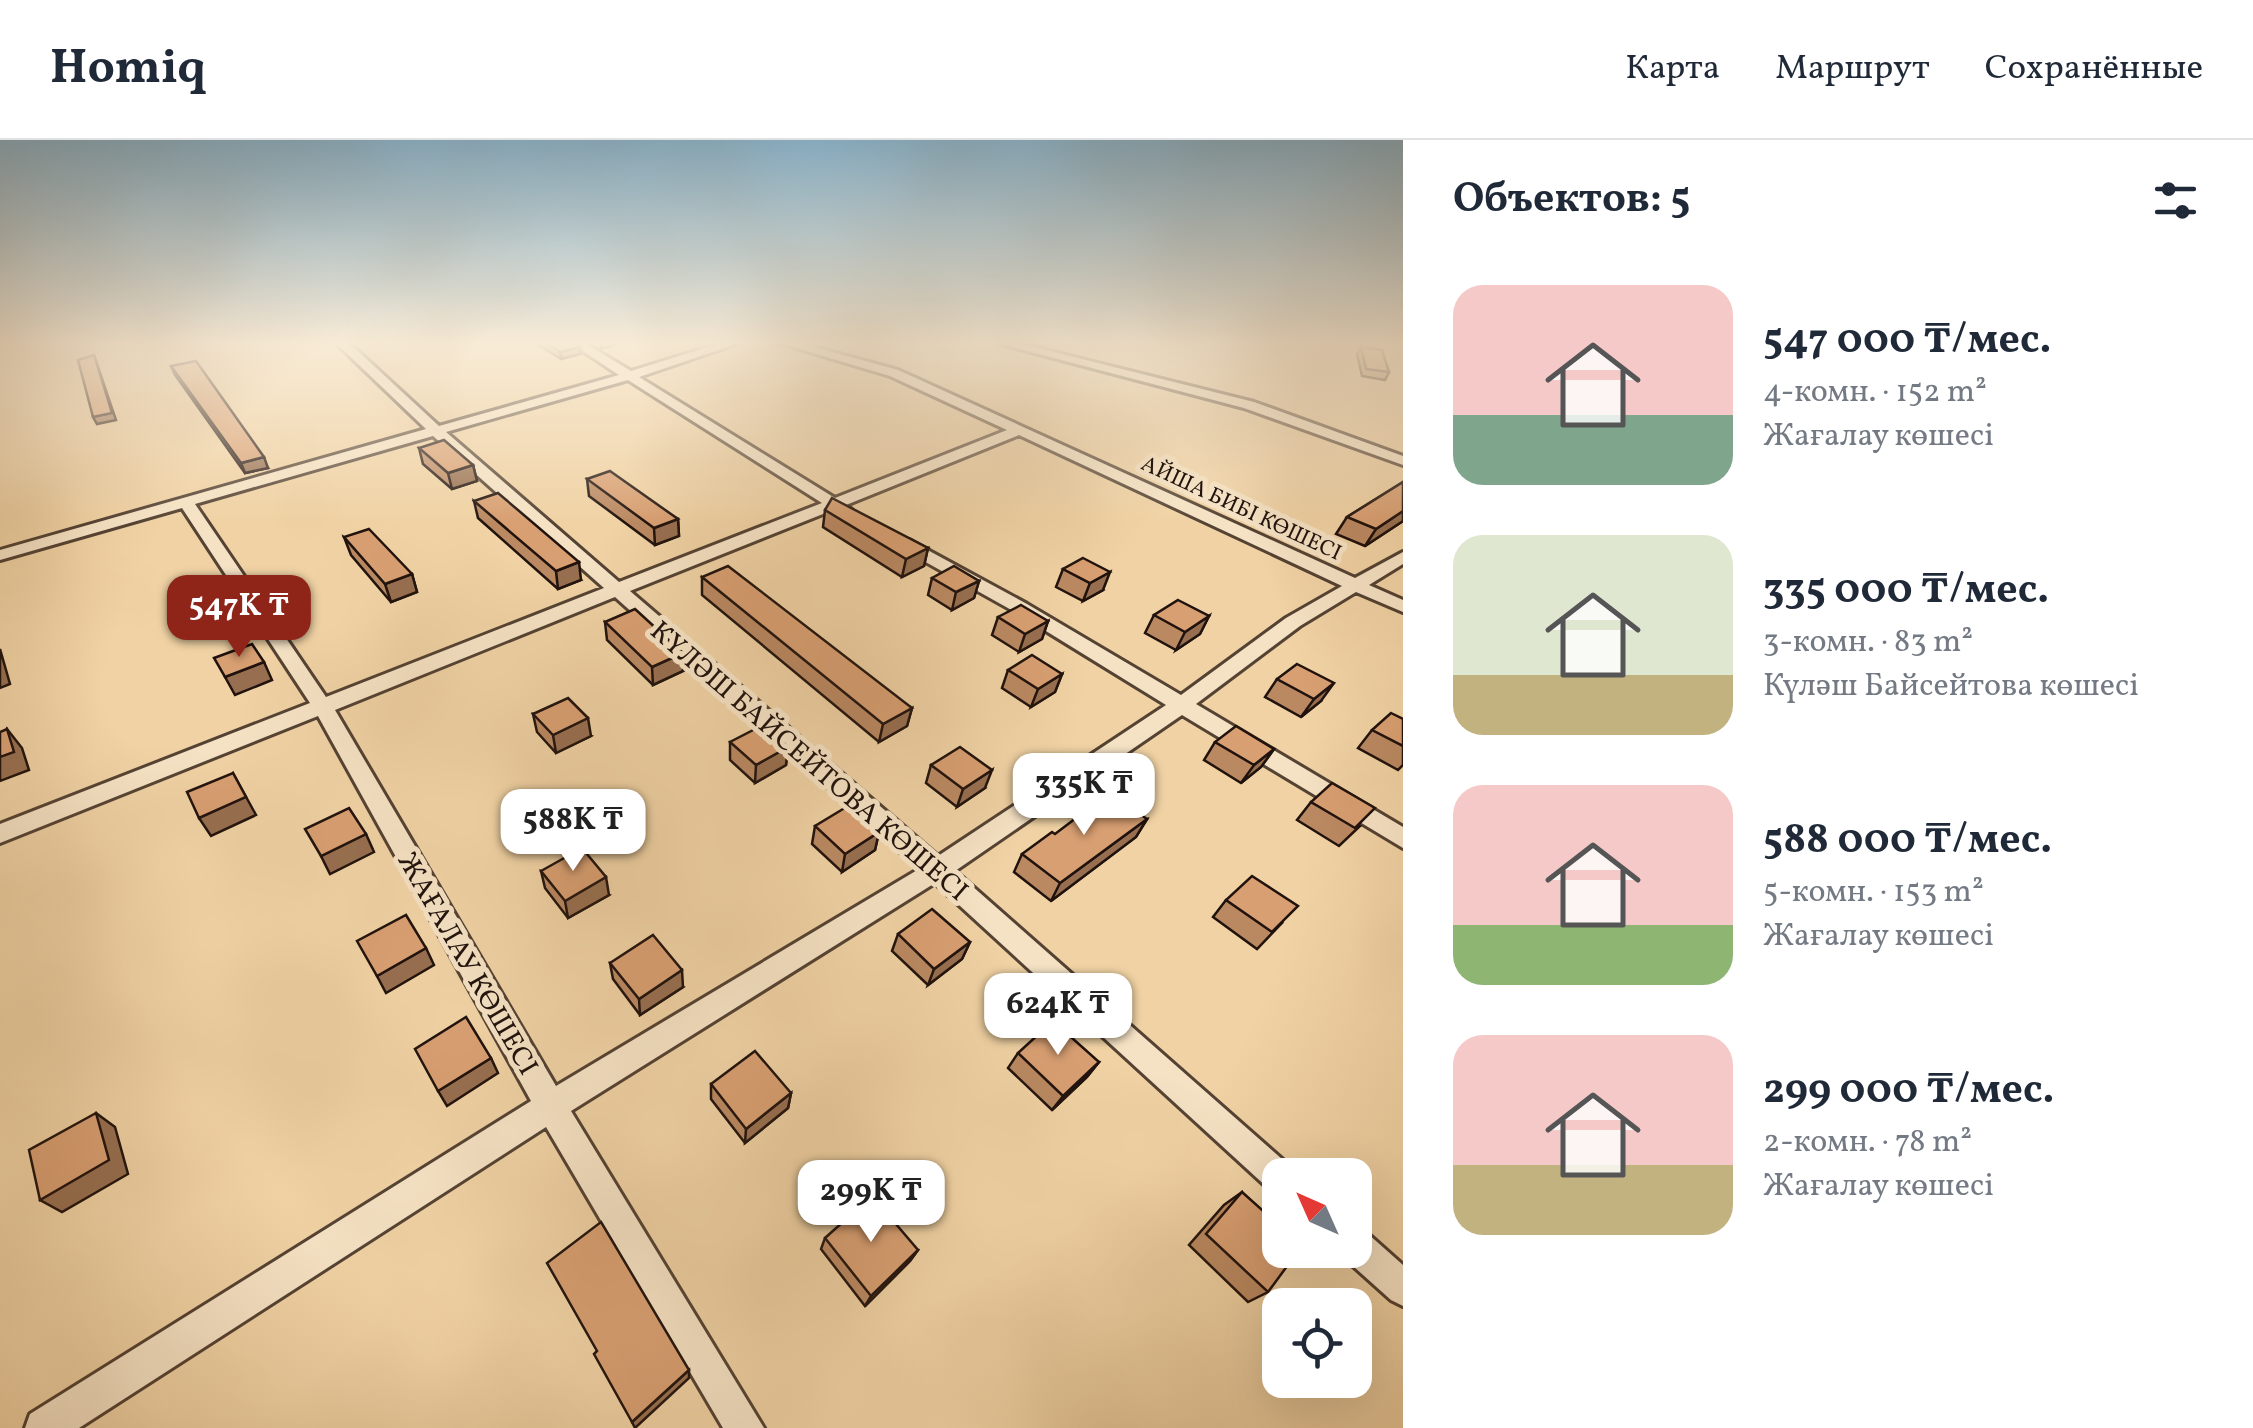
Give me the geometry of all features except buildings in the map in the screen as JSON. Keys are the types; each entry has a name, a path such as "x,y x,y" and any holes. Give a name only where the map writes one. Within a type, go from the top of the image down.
{"street":[{"name":"КҮЛӘШ БАЙСЕЙТОВА КӨШЕСІ","path":"405,402 1262,1162"},
{"path":"0,555 537,402"},
{"path":"670,402 835,505 1020,608 1403,840"},
{"name":"АЙША БИБІ КӨШЕСІ","path":"958,402 1403,607"},
{"path":"1238,402 1403,461"},
{"path":"0,834 1020,430"},
{"name":"ЖАҒАЛАУ КӨШЕСІ","path":"186,502 324,708 551,1106 745,1428"},
{"path":"44,1428 551,1106 937,870 1181,705 1293,622 1403,557"},
{"path":"1372,1261 1403,1288"}]}
